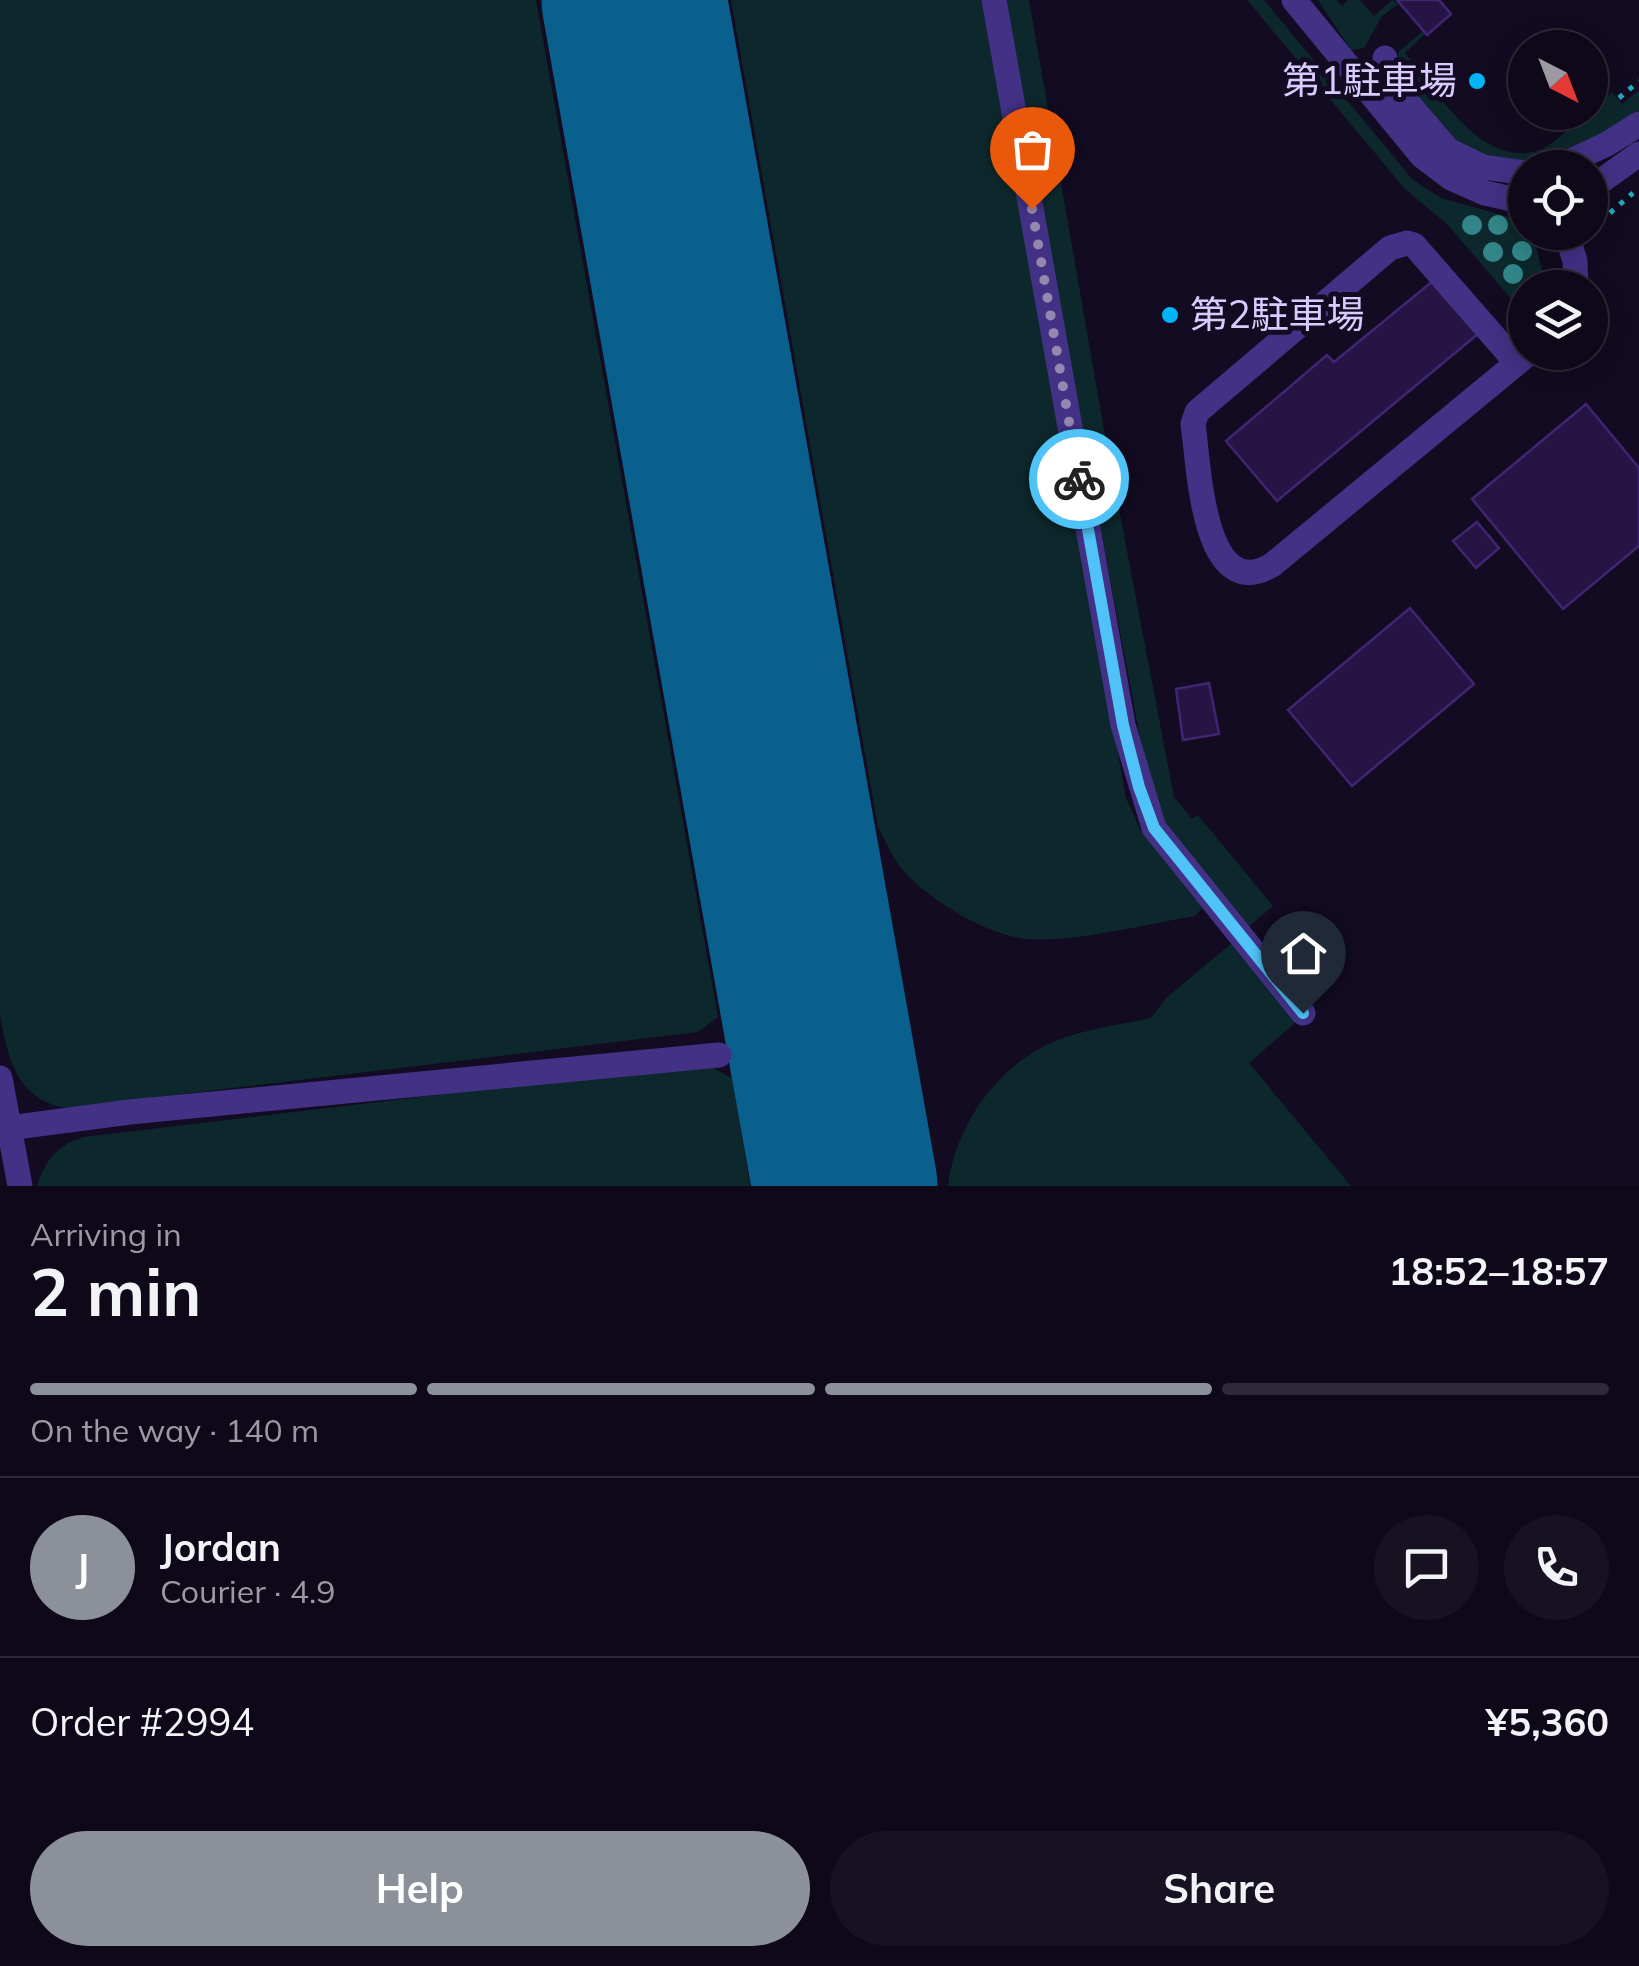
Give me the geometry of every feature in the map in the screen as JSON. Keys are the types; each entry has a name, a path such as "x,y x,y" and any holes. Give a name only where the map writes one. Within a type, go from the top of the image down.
{"street":[{"path":"994,0 1120,706 1139,787 1154,828 1303,1013"},
{"path":"1294,0 1422,156 1450,178 1508,198"},
{"path":"1385,58 1385,74 1393,86 1448,150 1483,167 1508,171"},
{"path":"1594,150 1639,124"},
{"path":"1608,176 1639,154"},
{"path":"1414,244 1523,358 1272,565 1245,573 1220,556 1208,522 1193,424 1198,412 1390,248 1414,244"},
{"path":"4,1128 130,1112 718,1055"},
{"path":"0,1078 4,1128 20,1186"}],"path":[{"path":"1619,98 1639,81"},
{"path":"1610,213 1639,188"}],"green space":[{"path":"0,0 536,0 718,1017 698,1032 67,1108 50,1104 26,1087 12,1062 0,1015"},
{"path":"731,0 981,0 1126,798 1141,831 1202,908 1195,916 1065,938 1011,936 958,914 926,892 901,868 878,827"},
{"path":"1001,0 1029,0 1106,441 1174,797 1192,819 1198,815 1273,906 1248,927 1158,818 1149,785"},
{"path":"1247,0 1264,0 1413,180 1441,198 1508,217 1508,250 1537,250 1542,270 1508,270 1508,295 1447,224 1405,189"},
{"path":"1318,0 1336,0 1342,6 1348,0 1360,0 1374,16 1392,0 1398,4 1382,16 1364,48 1351,50"},
{"path":"1423,31 1425,34 1405,53 1446,106 1480,138 1508,151 1508,160 1462,145 1448,134 1398,74 1398,52"},
{"path":"1639,90 1639,111 1575,150 1540,150 1567,130 1608,130 1608,95 1612,92 1622,104"},
{"path":"1231,944 1296,1022 1249,1063 1351,1186 948,1186 959,1142 970,1120 982,1100 1014,1066 1053,1042 1151,1018 1166,998"},
{"path":"696,1064 732,1078 750,1186 37,1186 54,1155 84,1137"}],"building":[{"path":"1397,0 1439,0 1451,14 1427,35"},
{"path":"1434,280 1479,333 1277,501 1226,441 1327,355 1334,362"},
{"path":"1586,404 1639,468 1639,546 1563,609 1472,499"},
{"path":"1477,522 1499,548 1476,568 1453,541"},
{"path":"1410,608 1474,684 1352,786 1288,710"},
{"path":"1209,683 1219,734 1183,740 1176,689"}],"runway":[{"path":"634,0 845,1186"}],"way so far":[{"path":"1032,209 1079,479"}],"place":[{"name":"第1駐車場","path":"1477,81"},
{"name":"第2駐車場","path":"1170,315"}],"route":[{"path":"1079,479 1123,725 1154,828 1303,1013"}]}
